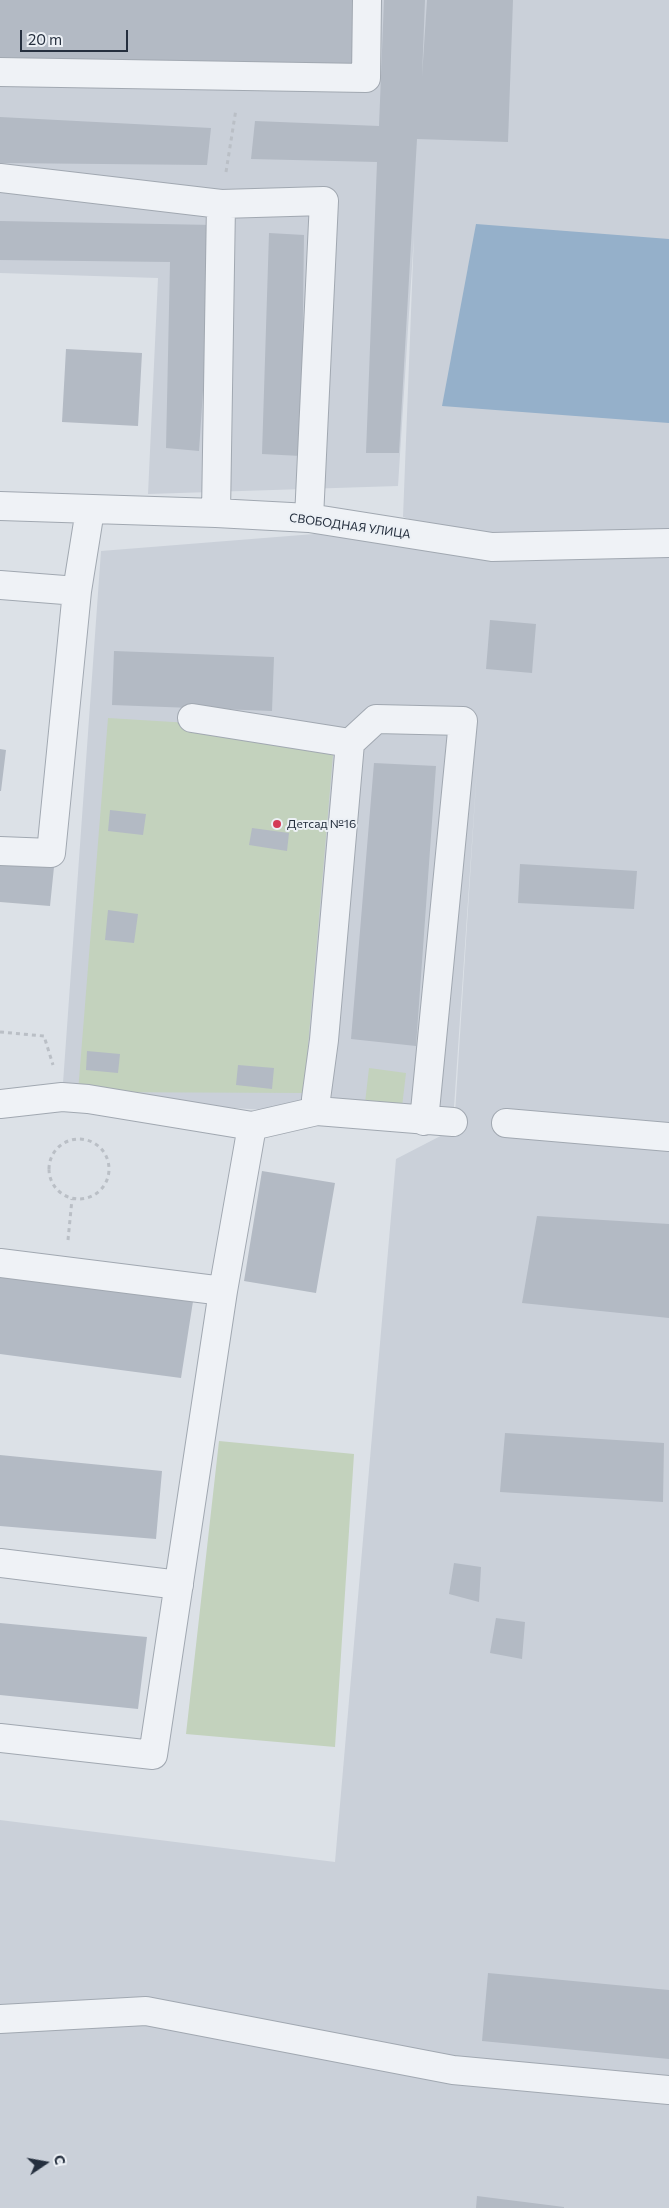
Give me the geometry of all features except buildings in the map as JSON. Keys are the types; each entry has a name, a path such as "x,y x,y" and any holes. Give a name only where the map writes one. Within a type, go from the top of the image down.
{"street":[{"path":"0,72 366,78 367,0"},
{"path":"0,178 221,204 324,201 308,518"},
{"path":"216,513 221,204"},
{"name":"СВОБОДНАЯ УЛИЦА","path":"0,506 308,518 492,547 669,543"},
{"path":"0,851 51,853 77,591 90,510"},
{"path":"0,585 77,591"},
{"path":"192,718 350,743"},
{"path":"317,1111 316,1099 324,1040 350,743 376,719 463,722 424,1121"},
{"path":"0,1104 62,1097 88,1099 252,1126 317,1111 453,1122"},
{"path":"506,1123 669,1137"},
{"path":"0,1738 153,1756 223,1291 252,1126"},
{"path":"0,1263 223,1291"},
{"path":"0,1563 179,1585"},
{"path":"0,2019 146,2011 453,2070 669,2090"}],"path":[{"path":"221,204 242,76"},
{"path":"74,1138 95,1143 103,1150 108,1158 109,1169 108,1178 103,1188 95,1195 85,1199 72,1199 64,1196 55,1188 50,1179 48,1162 61,1143 74,1138"},
{"path":"65,1271 72,1199"}],"shaded area":[{"path":"0,0 669,0 669,2208 0,2208 0,1820 335,1862 396,1159 454,1129 477,768 453,1122 62,1097 101,551 402,527 491,544 403,517 414,235 398,486 148,494 158,278 0,273"}],"green space":[{"path":"108,718 304,730 334,743 304,1093 78,1092"},
{"path":"369,1068 406,1073 402,1107 365,1103"},
{"path":"219,1441 354,1454 335,1747 186,1734"}],"water":[{"path":"476,224 669,239 669,423 442,406"}],"place":[{"name":"Детсад №16","path":"277,824"}]}
